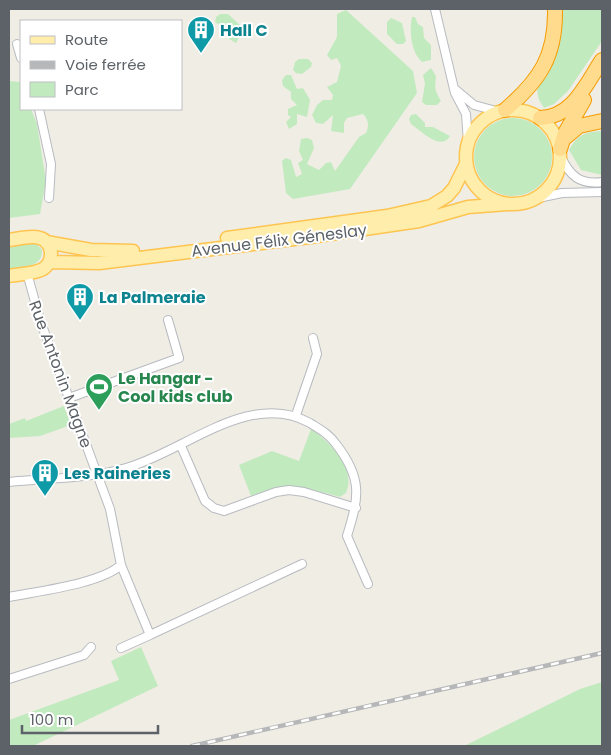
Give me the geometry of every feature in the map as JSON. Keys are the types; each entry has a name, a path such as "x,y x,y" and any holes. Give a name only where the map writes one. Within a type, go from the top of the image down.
{"highway":[{"path":"503,111 530,89 544,65 553,38 555,9"},
{"path":"540,118 556,116 569,108 602,60"},
{"path":"560,153 570,124 602,73"},
{"path":"560,153 566,137 579,126 602,120"}],"main road":[{"path":"518,110 540,118 550,126 560,153 558,173 550,187 538,198 523,204 507,204 492,200 480,191 471,179 466,164 468,143 481,124 503,111 518,110"},
{"name":"Avenue Félix Géneslay","path":"9,240 34,237 46,242 91,250 132,251 400,214 431,206 447,196 459,181 466,164"},
{"name":"Avenue Félix Géneslay","path":"50,262 99,263 310,237 419,221 468,207 507,204"},
{"path":"9,276 41,270 50,262 52,255 46,242"}],"street":[{"path":"435,9 454,86 466,114 468,143"},
{"path":"17,44 20,54"},
{"path":"454,86 460,95 474,105 503,111"},
{"path":"38,110 51,164 49,198"},
{"path":"560,153 568,171 580,180 585,183 602,182"},
{"path":"538,198 562,193 602,192"},
{"name":"Rue Antonin Magne","path":"27,273 41,322 110,509 121,565 150,635"},
{"path":"69,398 179,358 168,320"},
{"path":"296,415 317,354 313,338"},
{"path":"9,482 98,474 148,462 236,418 263,412 296,415 328,434 352,464 357,501 347,536 368,584"},
{"path":"181,446 205,501 214,508 224,511 276,492 289,490 304,492 356,508"},
{"path":"121,648 302,564"},
{"path":"9,597 92,580 115,570 121,565"},
{"path":"9,679 84,655 91,647"}],"green space":[{"path":"560,9 602,9 602,41 568,91 554,104 544,108 539,100 537,90"},
{"path":"346,10 413,71 417,93 350,189 293,199 286,193 282,161 286,158 291,160 296,177 302,174 298,163 303,160 299,151 301,139 307,138 312,140 314,148 307,164 319,170 326,163 331,162 335,171 359,137 366,133 367,130 367,121 363,114 347,118 344,123 344,133 331,131 333,115 323,124 316,123 312,115 317,105 323,100 332,100 333,95 327,87 337,82 341,66 337,58 331,60 327,55 337,37 337,14"},
{"path":"220,14 228,14 244,29 236,43 229,39 233,30 230,28 227,30 215,22 216,17"},
{"path":"412,17 415,17 418,24 423,27 424,38 431,45 431,60 422,62 415,53 411,35"},
{"path":"391,18 402,23 406,41 403,44 397,44 387,34 387,22"},
{"path":"299,59 308,59 312,63 311,67 302,74 296,73 293,70 295,62"},
{"path":"431,68 436,76 437,94 441,101 437,105 426,105 422,102 425,84 423,75"},
{"path":"286,75 291,75 297,89 303,88 310,100 307,117 297,114 297,124 289,129 286,122 291,117 288,115 288,109 297,105 291,99 291,92 283,86 282,80"},
{"path":"9,81 20,82 20,110 31,110 37,124 46,181 40,214 9,218"},
{"path":"416,114 425,123 425,127 433,127 450,136 441,142 425,135 411,124 409,119 411,115"},
{"path":"513,118 528,121 540,130 549,142 552,157 549,172 540,184 528,193 513,196 498,193 486,184 477,172 474,157 477,142 486,130 498,121"},
{"path":"602,131 602,175 581,170 569,150 582,135"},
{"path":"35,242 42,250 39,260 31,266 9,269 9,245"},
{"path":"64,406 71,425 40,436 9,438 9,424 25,418 26,421"},
{"path":"311,429 333,448 345,465 348,474 346,493 340,497 306,489 286,488 251,496 239,465 272,451 299,461"},
{"path":"141,647 158,686 33,746 9,746 9,720 119,680 111,661"},
{"path":"602,682 602,746 464,746 580,689"}],"railway":[{"path":"192,746 602,653"}],"place":[{"name":"Hall C","path":"201,54"},
{"name":"La Palmeraie","path":"80,321"},
{"name":"Le Hangar - Cool kids club","path":"99,411"},
{"name":"Les Raineries","path":"45,497"}]}
